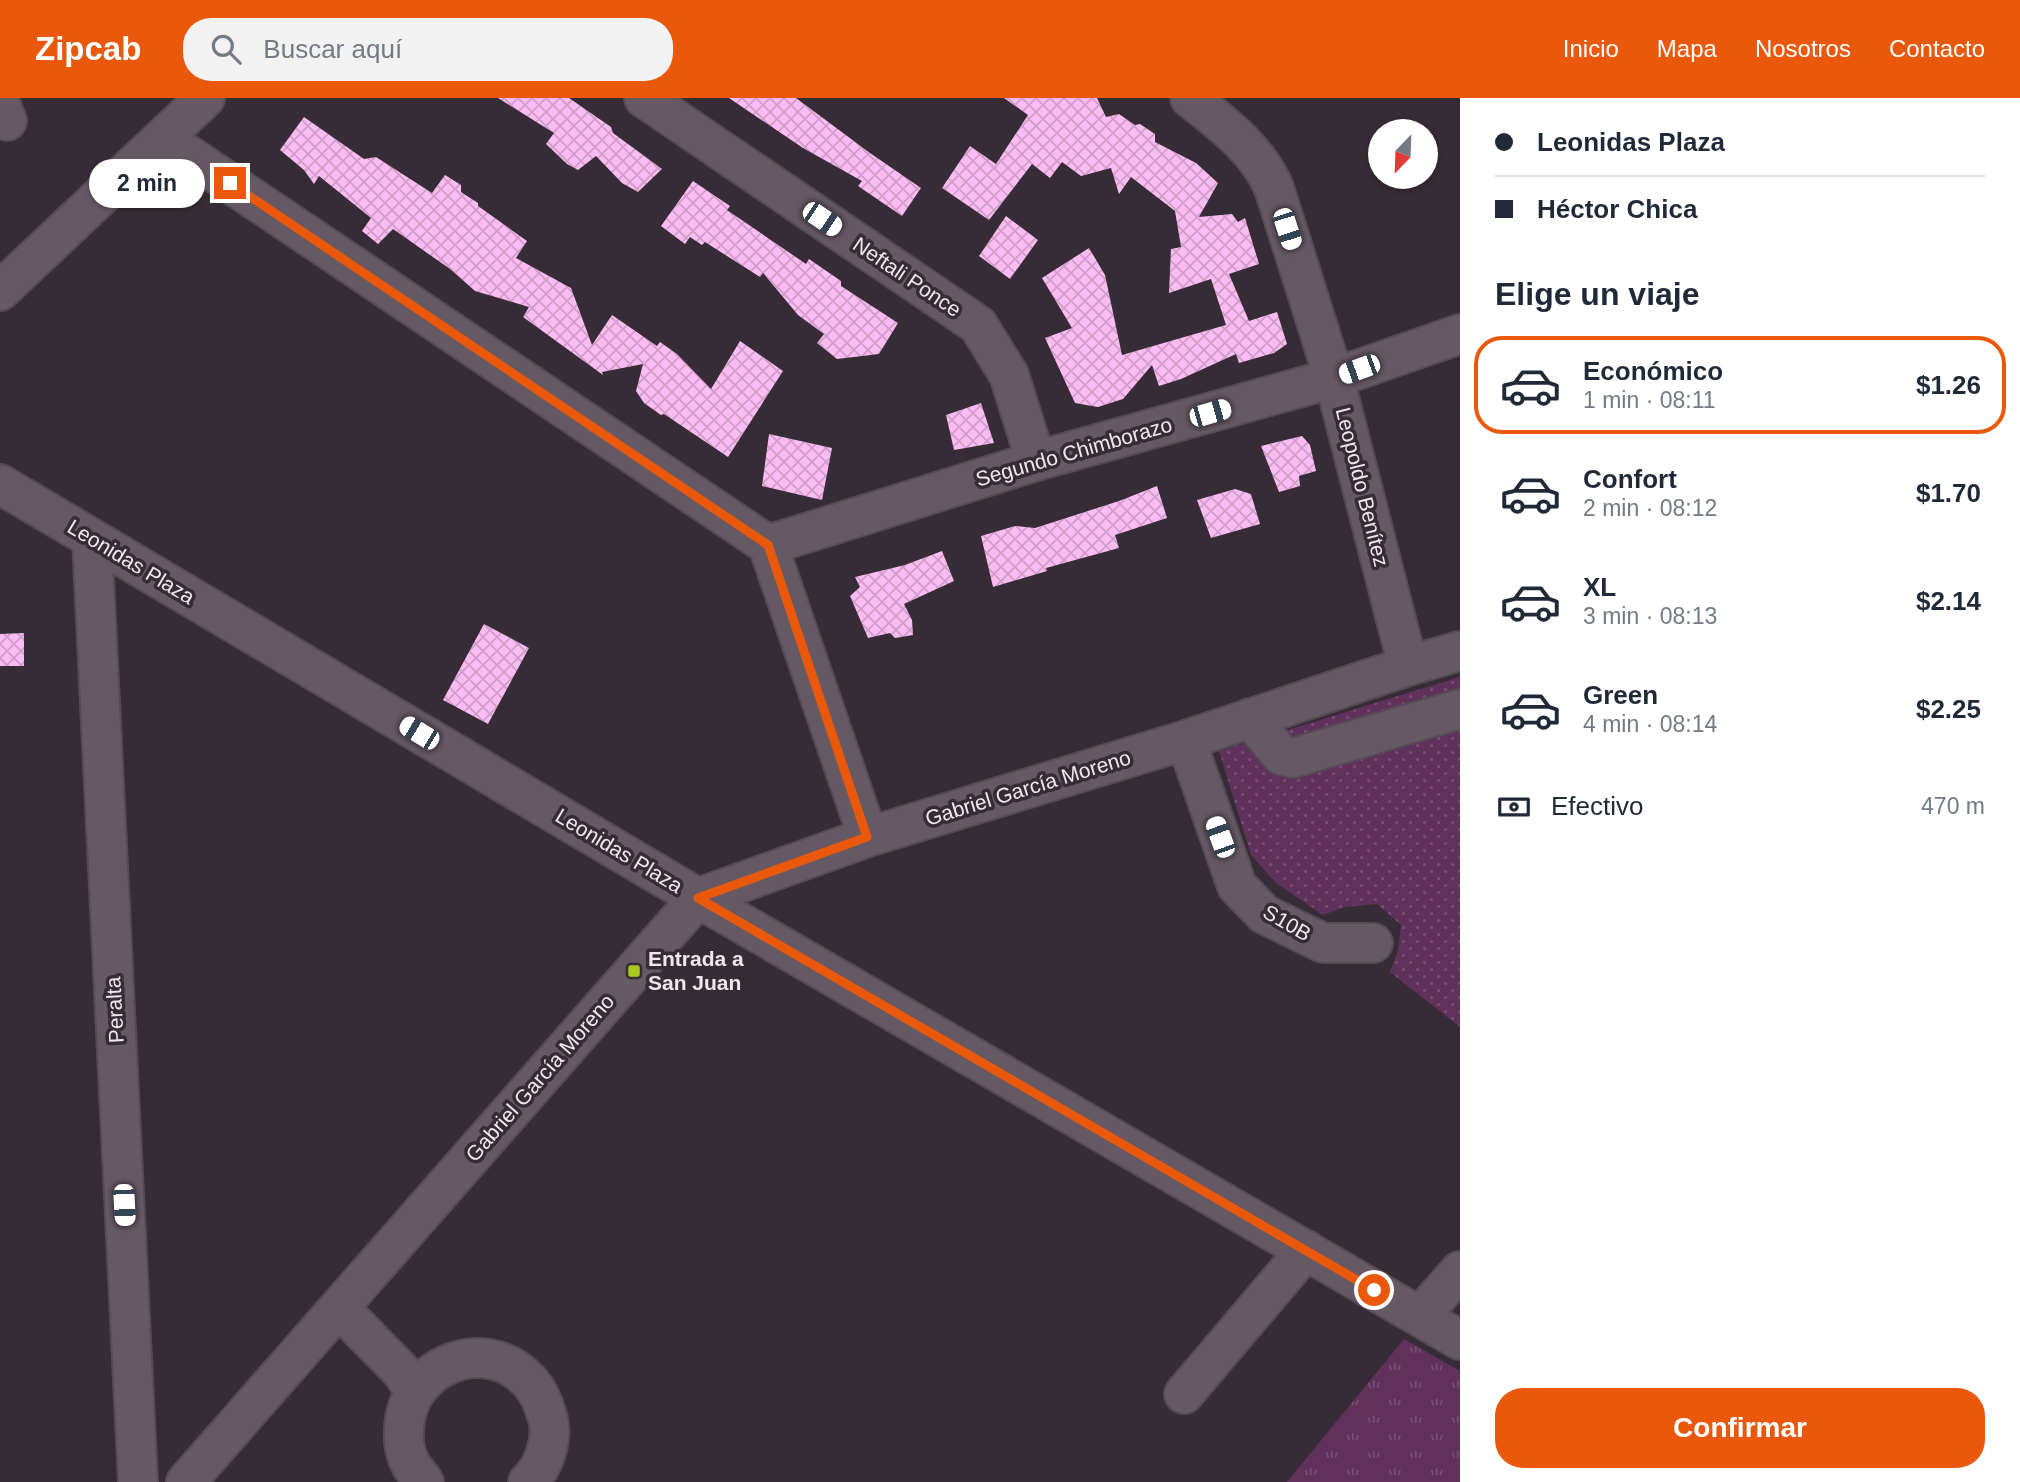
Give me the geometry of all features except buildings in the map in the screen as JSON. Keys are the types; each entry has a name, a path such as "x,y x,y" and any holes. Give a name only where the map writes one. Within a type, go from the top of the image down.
{"street":[{"path":"0,291 205,98"},
{"name":"Neftali Ponce","path":"644,98 978,324 1009,376 1035,461"},
{"name":"Leopoldo Benítez","path":"1190,98 1245,144 1267,172 1274,188 1334,378 1408,666"},
{"path":"163,138 768,545 867,837"},
{"name":"Segundo Chimborazo","path":"768,545 1035,461 1334,378 1460,334"},
{"name":"Leonidas Plaza","path":"0,484 698,898 1460,1339"},
{"name":"Peralta","path":"92,539 138,1482"},
{"name":"Gabriel García Moreno","path":"186,1482 698,898 867,837 1186,740 1460,651"},
{"path":"1250,718 1281,755 1293,758 1460,709"},
{"name":"S10B","path":"1186,740 1237,886 1264,914 1323,943 1373,943"},
{"path":"1184,1394 1306,1251"},
{"path":"1420,1316 1460,1271"},
{"path":"339,1308 403,1373 414,1391"},
{"path":"424,1482 411,1464 403,1440 404,1415 414,1391 432,1372 456,1360 482,1358 507,1365 529,1380 543,1402 550,1427 547,1453 528,1482"}],"green space":[{"path":"1460,677 1460,1027 1390,972 1398,950 1401,925 1377,904 1345,907 1323,915 1276,883 1251,855 1219,751"},
{"path":"1404,1339 1460,1371 1460,1482 1287,1482"}],"place":[{"name":"Entrada a San Juan","path":"634,971"}],"route":[{"path":"230,183 768,545 867,837 698,898 1374,1290"}]}
